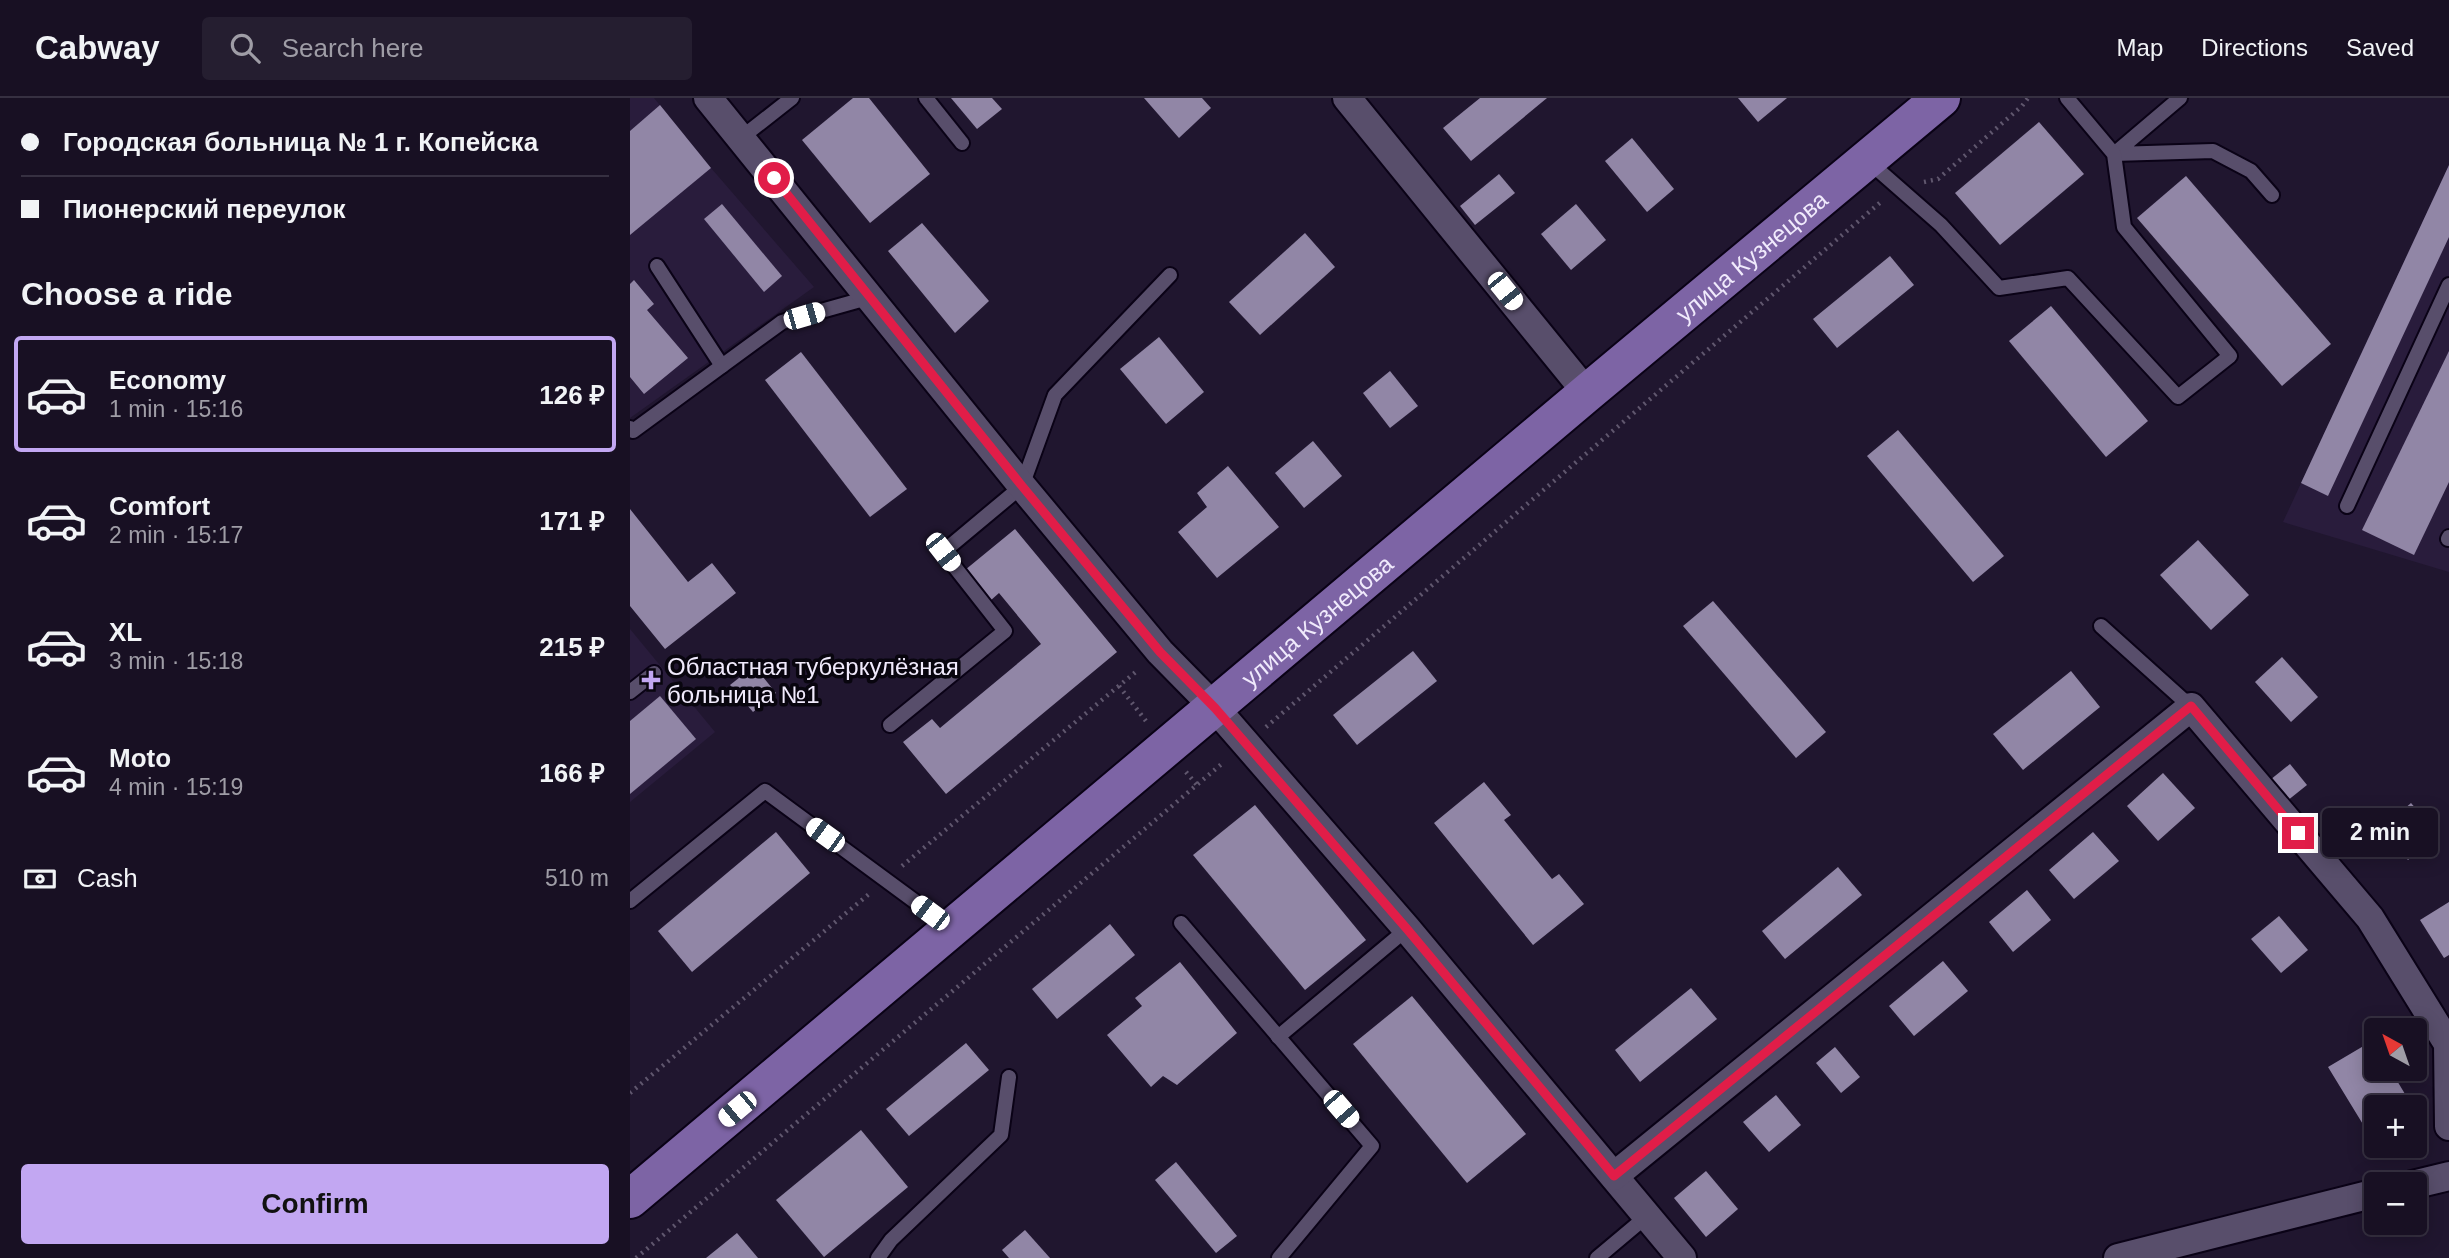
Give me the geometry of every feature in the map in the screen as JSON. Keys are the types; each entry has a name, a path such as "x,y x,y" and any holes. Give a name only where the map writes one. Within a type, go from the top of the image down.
{"main road":[{"name":"улица Кузнецова","path":"630,1199 1941,98"}],"street":[{"path":"708,98 1160,652 1215,708 1407,929 1682,1258"},
{"path":"1358,102 1587,393"},
{"path":"1614,1176 2191,706 2370,918 2448,1044 2449,1126"},
{"path":"2427,1181 2449,1176"},
{"path":"2118,1258 2364,1196"}],"lane":[{"path":"741,138 792,98"},
{"path":"926,98 962,143"},
{"path":"1867,160 1941,225 1999,288 2068,278 2178,397 2230,356 2124,227 2114,154 2067,98"},
{"path":"2114,154 2180,98"},
{"path":"2114,154 2213,151 2251,170 2272,195"},
{"path":"657,266 722,366"},
{"path":"890,724 1005,631 943,552 1022,486 1055,395 1170,275"},
{"path":"2347,506 2449,285"},
{"path":"630,428 633,431 782,322 871,297"},
{"path":"2101,626 2191,706"},
{"path":"630,692 654,673"},
{"path":"630,901 765,791 952,929"},
{"path":"1181,923 1372,1146 1279,1258"},
{"path":"1278,1037 1407,929"},
{"path":"878,1258 891,1240 1001,1135 1009,1077"},
{"path":"1597,1258 1647,1216"}],"path":[{"path":"636,1258 1246,744 1898,188 1938,179 2028,98"}],"shaded area":[{"path":"630,98 654,98 814,287 630,418"},
{"path":"2449,165 2449,572 2283,522"},
{"name":"Областная туберкулёзная больница №1","path":"630,629 715,732 630,802"}],"building":[{"path":"853,98 869,98 930,174 870,223 802,140"},
{"path":"951,98 992,98 1002,109 977,129"},
{"path":"1144,98 1202,98 1211,108 1179,138"},
{"path":"1480,98 1547,98 1471,161 1443,128"},
{"path":"1738,98 1787,98 1758,122"},
{"path":"660,105 711,168 630,235 630,131"},
{"path":"2039,122 2084,174 2000,245 1955,193"},
{"path":"1632,138 1674,189 1647,212 1605,161"},
{"path":"2449,165 2449,237 2328,496 2301,483"},
{"path":"1499,174 1515,193 1475,225 1460,206"},
{"path":"2186,176 2331,344 2282,386 2137,218"},
{"path":"722,204 782,276 764,292 704,219"},
{"path":"1576,204 1606,240 1571,270 1541,234"},
{"path":"922,223 989,301 955,333 888,251"},
{"path":"1305,233 1335,267 1260,335 1229,302"},
{"path":"1890,256 1914,285 1837,348 1813,319"},
{"path":"634,280 654,304 647,310 688,358 644,394 630,377 630,284"},
{"path":"2051,306 2148,421 2106,457 2009,341"},
{"path":"1159,337 1204,392 1166,424 1120,369"},
{"path":"2449,351 2449,482 2414,555 2362,530"},
{"path":"801,352 907,489 870,517 765,380"},
{"path":"1390,371 1418,406 1390,428 1363,393"},
{"path":"1898,430 2004,556 1973,582 1867,456"},
{"path":"1313,441 1342,476 1304,508 1275,473"},
{"path":"1228,466 1279,527 1217,578 1178,532 1207,507 1197,493"},
{"path":"630,509 688,582 712,563 736,593 665,649 630,606"},
{"path":"1015,529 1117,652 946,794 903,742 932,719 940,728 1041,644 999,593 990,601 965,570"},
{"path":"2198,540 2249,595 2211,630 2160,575"},
{"path":"1713,601 1826,732 1796,758 1683,626"},
{"path":"1413,651 1437,681 1357,745 1333,715"},
{"path":"2282,657 2318,697 2291,722 2255,682"},
{"path":"754,666 776,693 753,712 730,685"},
{"path":"2071,671 2100,707 2023,770 1993,734"},
{"path":"660,696 696,739 630,794 630,721"},
{"path":"2290,764 2307,785 2287,801 2270,780"},
{"path":"2163,773 2195,808 2158,841 2127,806"},
{"path":"1484,782 1511,815 1504,820 1552,879 1559,874 1584,904 1533,945 1434,823"},
{"path":"2411,803 2438,834 2408,860 2381,829"},
{"path":"1255,805 1366,940 1305,990 1193,855"},
{"path":"776,832 810,873 692,972 658,931"},
{"path":"2093,832 2119,861 2074,899 2049,870"},
{"path":"1838,867 1862,895 1785,959 1762,931"},
{"path":"2027,890 2051,920 2013,952 1989,922"},
{"path":"2449,902 2449,955 2444,958 2420,920"},
{"path":"2279,916 2308,950 2281,973 2251,939"},
{"path":"1110,924 1135,955 1057,1019 1032,989"},
{"path":"1943,961 1968,991 1914,1036 1889,1006"},
{"path":"1180,962 1237,1033 1177,1085 1163,1076 1151,1087 1107,1035 1142,1006 1135,998"},
{"path":"1691,988 1717,1019 1640,1082 1615,1050"},
{"path":"1412,996 1526,1134 1467,1183 1353,1044"},
{"path":"966,1043 989,1070 909,1136 886,1109"},
{"path":"2364,1046 2364,1082 2398,1082 2406,1095 2364,1095 2364,1126 2328,1067"},
{"path":"1835,1047 1860,1077 1841,1093 1816,1063"},
{"path":"1776,1095 1801,1125 1769,1152 1743,1122"},
{"path":"861,1130 908,1187 824,1257 776,1200"},
{"path":"1176,1162 1237,1236 1216,1253 1155,1180"},
{"path":"1706,1171 1738,1209 1706,1237 1674,1198"},
{"path":"1025,1230 1050,1258 1009,1258 1002,1250"},
{"path":"737,1233 758,1258 706,1258"}],"place":[{"name":"Областная туберкулёзная больница №1","path":"651,680"}],"route":[{"path":"774,178 1022,486 1160,652 1215,708 1407,929 1614,1176 2191,706 2298,833"}]}
